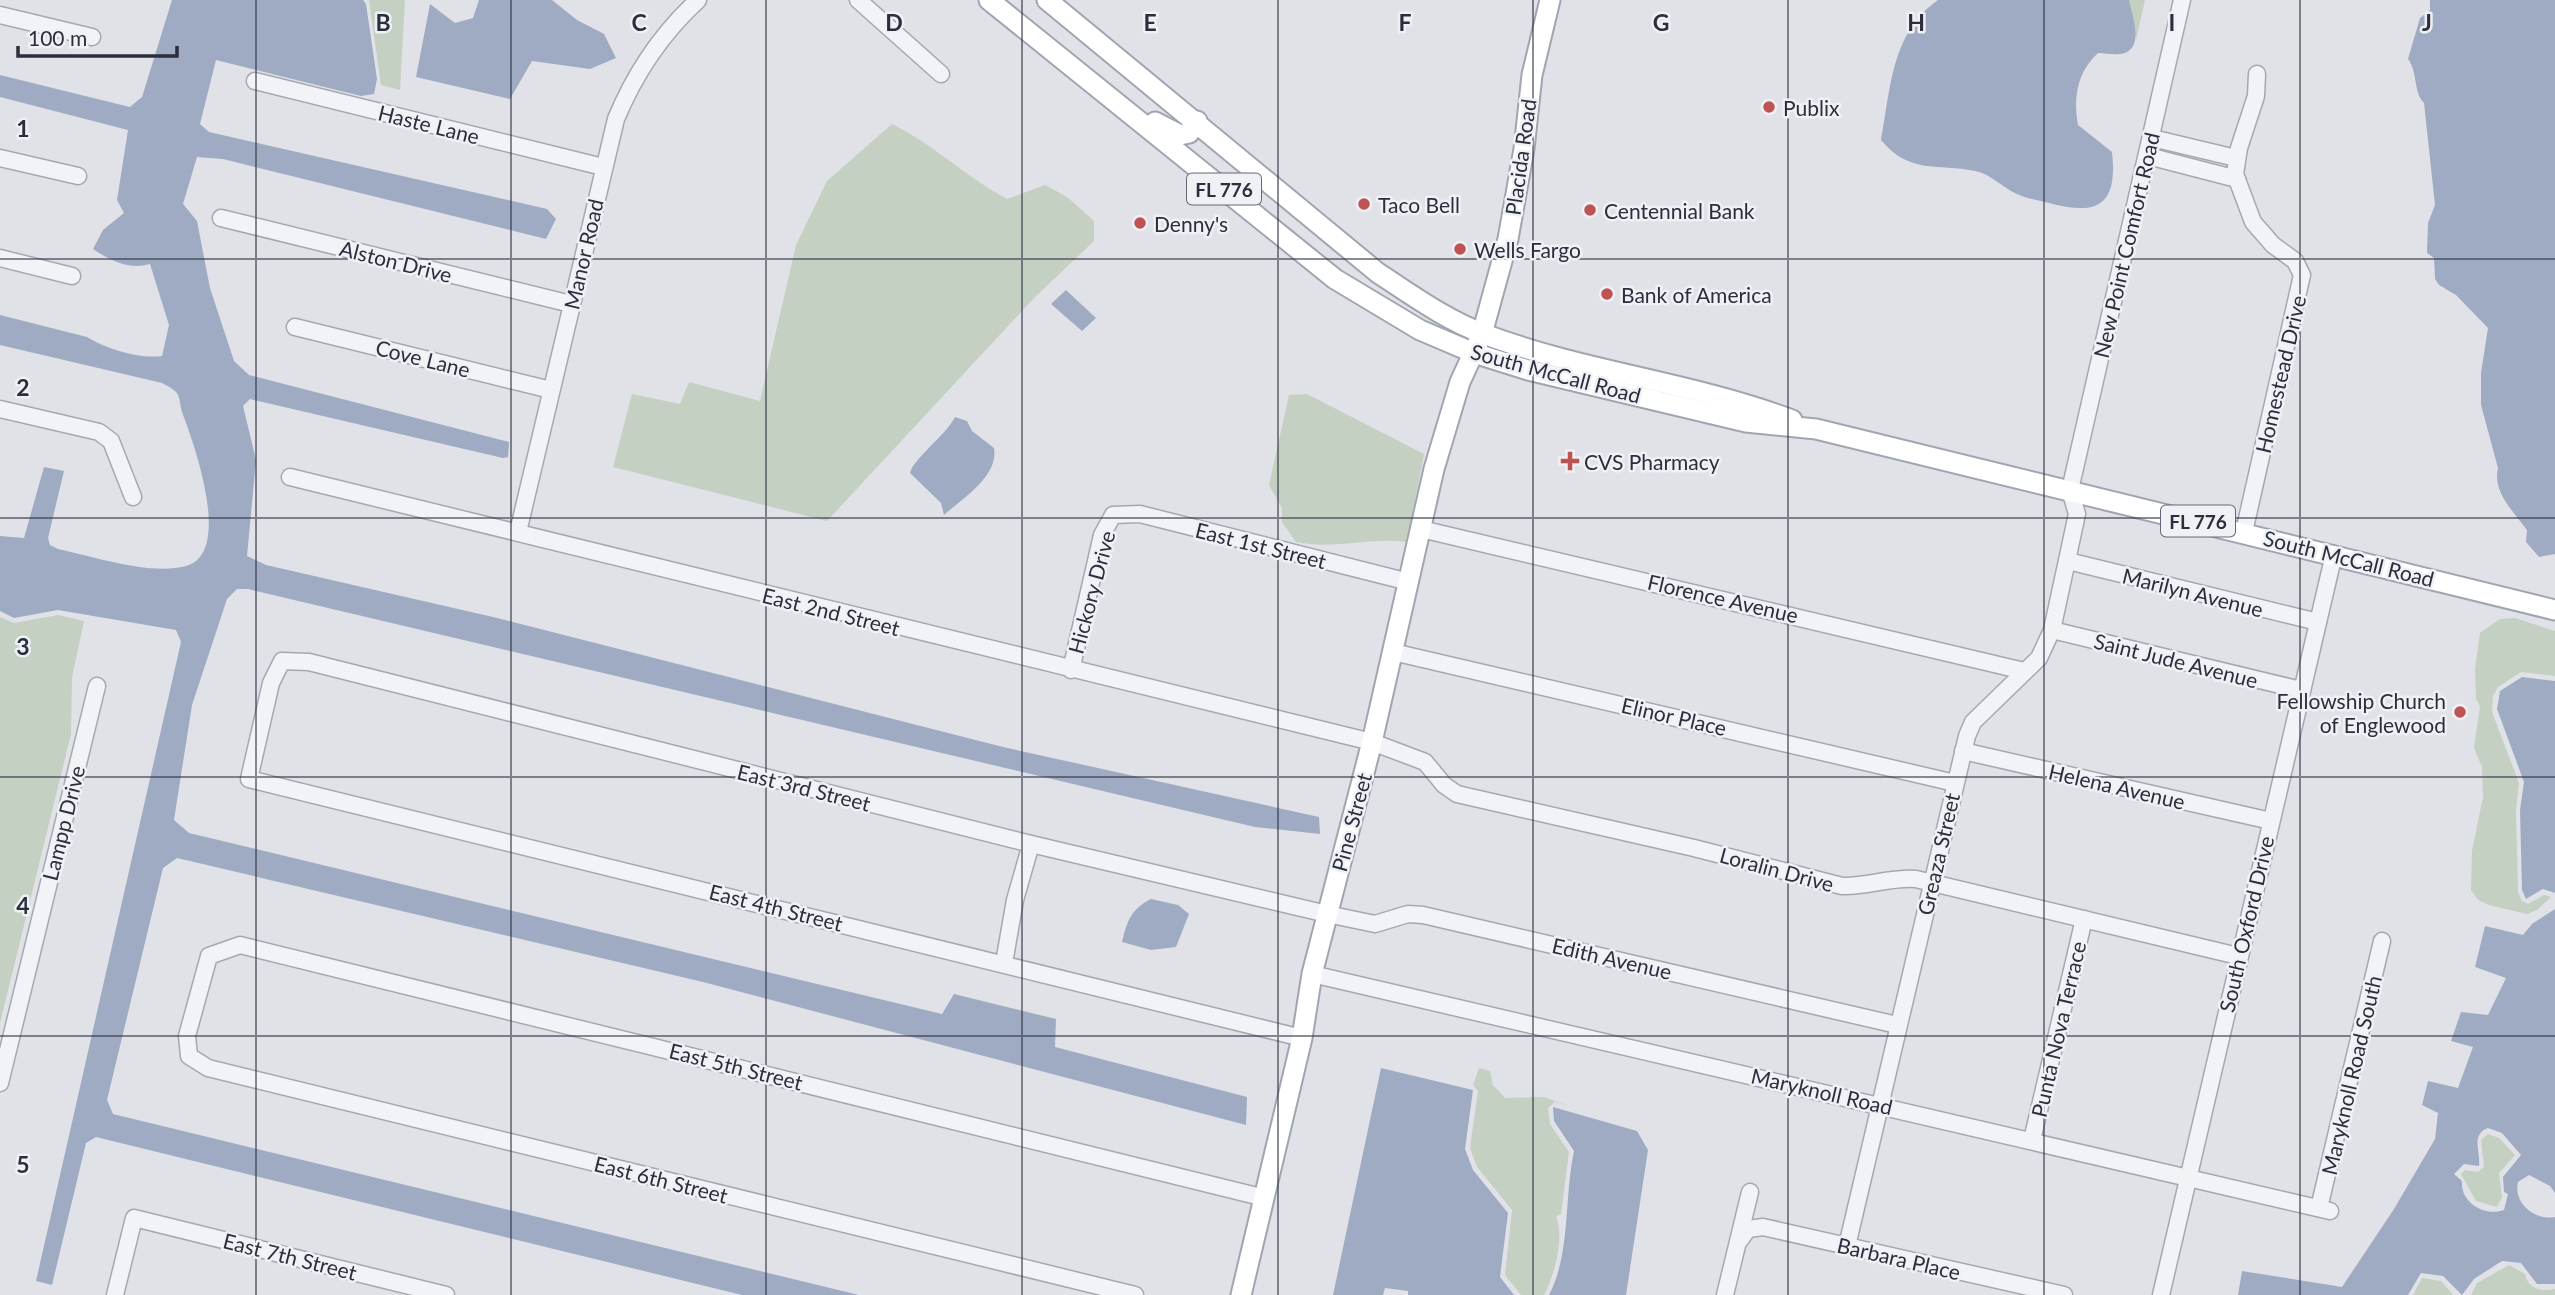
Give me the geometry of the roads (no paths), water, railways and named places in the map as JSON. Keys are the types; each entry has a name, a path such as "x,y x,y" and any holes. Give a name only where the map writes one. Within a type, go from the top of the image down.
{"main road":[{"name":"South McCall Road","path":"989,0 1335,279 1420,330 1474,353 1528,370 1746,422 1816,429"},
{"name":"South McCall Road","path":"1047,0 1378,273 1433,309 1482,334 1538,352 1748,403 1816,429 2555,610"},
{"name":"Placida Road","path":"1474,353 1482,334 1508,239 1524,149 1532,75 1550,0"},
{"path":"1107,95 1125,97 1170,132 1180,135 1189,132 1197,121"},
{"name":"Pine Street","path":"1241,1295 1302,1038 1312,974 1372,742 1446,426 1474,353"}],"street":[{"name":"Manor Road","path":"518,532 616,119 632,84 656,46 698,0"},
{"path":"858,0 941,74"},
{"name":"New Point Comfort Road","path":"2070,490 2182,0"},
{"path":"0,15 92,37"},
{"name":"Homestead Drive","path":"2244,532 2287,353 2302,275 2295,261 2273,245 2253,222 2237,179 2236,158 2255,102 2257,74"},
{"name":"Haste Lane","path":"255,82 603,167"},
{"path":"2152,138 2236,158"},
{"path":"2148,156 2237,179"},
{"path":"0,158 78,176"},
{"name":"Alston Drive","path":"221,218 571,304"},
{"path":"0,258 72,276"},
{"name":"Cove Lane","path":"295,327 551,390"},
{"path":"0,410 99,432 111,441 133,497"},
{"name":"East 2nd Street","path":"290,477 1372,742"},
{"name":"Greaza Street","path":"1847,1246 1878,1104 1963,751 1973,723 2039,658 2052,630 2077,514 2070,490"},
{"name":"East 1st Street","path":"1113,515 1140,514 1409,582"},
{"name":"Hickory Drive","path":"1071,670 1102,535 1113,515"},
{"name":"Florence Avenue","path":"1421,529 2024,671"},
{"name":"South Oxford Drive","path":"2161,1295 2334,554"},
{"name":"Marilyn Avenue","path":"2068,561 2318,622"},
{"name":"Saint Jude Avenue","path":"2052,630 2301,690"},
{"name":"Elinor Place","path":"1393,652 1955,783"},
{"name":"East 3rd Street","path":"249,779 271,683 282,661 309,662 1031,844 1327,914"},
{"name":"Lampp Drive","path":"0,1083 97,686"},
{"name":"Loralin Drive","path":"1372,742 1425,762 1444,785 1457,793 1721,854 1842,886 1857,887 1901,877 1931,882 2238,956"},
{"name":"Helena Avenue","path":"1963,751 2271,821"},
{"name":"East 4th Street","path":"249,779 1302,1038"},
{"path":"1004,963 1015,900 1031,844"},
{"name":"Edith Avenue","path":"1327,914 1375,924 1408,914 1423,915 1897,1025"},
{"name":"Punta Nova Terrace","path":"2032,1140 2084,919"},
{"name":"Maryknoll Road South","path":"2325,1210 2382,941"},
{"name":"East 5th Street","path":"189,1056 187,1036 209,956 240,945 1265,1198"},
{"name":"Maryknoll Road","path":"1312,974 2325,1210"},
{"name":"East 6th Street","path":"189,1056 208,1068 1135,1295"},
{"path":"1726,1295 1750,1192"},
{"name":"East 7th Street","path":"115,1295 134,1218 446,1295"},
{"name":"Barbara Place","path":"1740,1240 1748,1229 1763,1227 2064,1295"}],"water":[{"path":"172,0 363,0 366,4 377,79 374,94 361,96 216,60 200,124 209,132 547,209 556,219 546,239 223,159 197,157 183,204 197,221 210,288 234,361 249,375 509,442 508,457 503,458 250,399 243,406 256,460 247,556 266,565 493,617 1003,747 1319,817 1320,834 1255,827 248,589 237,589 227,599 192,705 174,820 189,833 942,1014 954,994 1056,1019 1055,1047 1247,1097 1246,1125 703,982 177,858 163,868 107,1100 113,1114 859,1295 742,1295 96,1137 86,1143 52,1285 36,1281 181,642 176,630 58,610 14,618 0,611 0,536 24,538 44,467 64,471 48,538 50,545 58,549 139,567 156,569 186,566 200,557 207,541 209,519 201,470 178,396 174,391 162,383 0,345 0,315 87,337 123,352 162,356 169,325 150,264 135,266 120,263 93,249 103,230 124,213 117,200 128,130 0,97 0,75 130,107 142,97"},
{"path":"479,0 552,0 577,20 604,34 616,58 590,69 532,61 510,99 416,77 430,4 455,23 473,18"},
{"path":"1938,0 2129,0 2135,32 2133,46 2120,54 2098,53 2085,68 2078,86 2078,125 2112,152 2111,185 2101,203 2092,207 2066,207 2021,196 1981,173 1913,163 1892,151 1881,140 1891,82 1902,45 1922,13"},
{"path":"2430,0 2555,0 2555,554 2539,557 2526,542 2527,530 2505,501 2498,485 2498,468 2481,405 2481,373 2488,328 2456,295 2439,285 2435,279 2434,258 2427,253 2428,223 2435,205 2424,103 2418,93 2408,59 2420,18 2430,10"},
{"path":"1066,290 1096,318 1082,331 1051,304"},
{"path":"955,417 967,421 972,431 994,448 994,458 991,468 978,486 944,515 941,503 910,473 912,467"},
{"path":"2522,677 2555,681 2555,893 2543,889 2526,899 2522,890 2520,810 2524,782 2497,709 2500,691"},
{"path":"1151,899 1178,905 1189,914 1176,947 1151,950 1122,942 1131,916"},
{"path":"2555,909 2555,1193 2550,1186 2529,1175 2518,1182 2517,1189 2522,1203 2533,1213 2555,1217 2555,1284 2537,1284 2521,1263 2502,1261 2474,1279 2462,1295 2443,1276 2421,1273 2408,1295 2238,1295 2242,1271 2342,1287 2394,1209 2435,1139 2438,1113 2422,1105 2428,1081 2458,1088 2473,1047 2451,1041 2461,1012 2488,1015 2506,978 2475,967 2485,926 2523,935 2532,924","holes":["2488,1128 2502,1133 2521,1155 2503,1177 2504,1192 2508,1194 2504,1210 2496,1212 2481,1209 2469,1201 2462,1189 2462,1181 2454,1174 2464,1164 2479,1166 2478,1139 2483,1131"]},
{"path":"1381,1068 1473,1090 1465,1149 1473,1170 1508,1213 1500,1277 1514,1295 1408,1295 1408,1291 1385,1288 1383,1295 1333,1295"},
{"path":"1553,1107 1637,1131 1648,1150 1626,1295 1549,1295 1561,1261 1574,1151 1554,1121"}],"place":[{"name":"Publix","path":"1769,107"},
{"name":"Taco Bell","path":"1364,204"},
{"name":"Centennial Bank","path":"1590,210"},
{"name":"Denny's","path":"1140,223"},
{"name":"Wells Fargo","path":"1460,249"},
{"name":"Bank of America","path":"1607,294"},
{"name":"CVS Pharmacy","path":"1570,461"},
{"name":"Fellowship Church of Englewood","path":"2460,712"}]}
